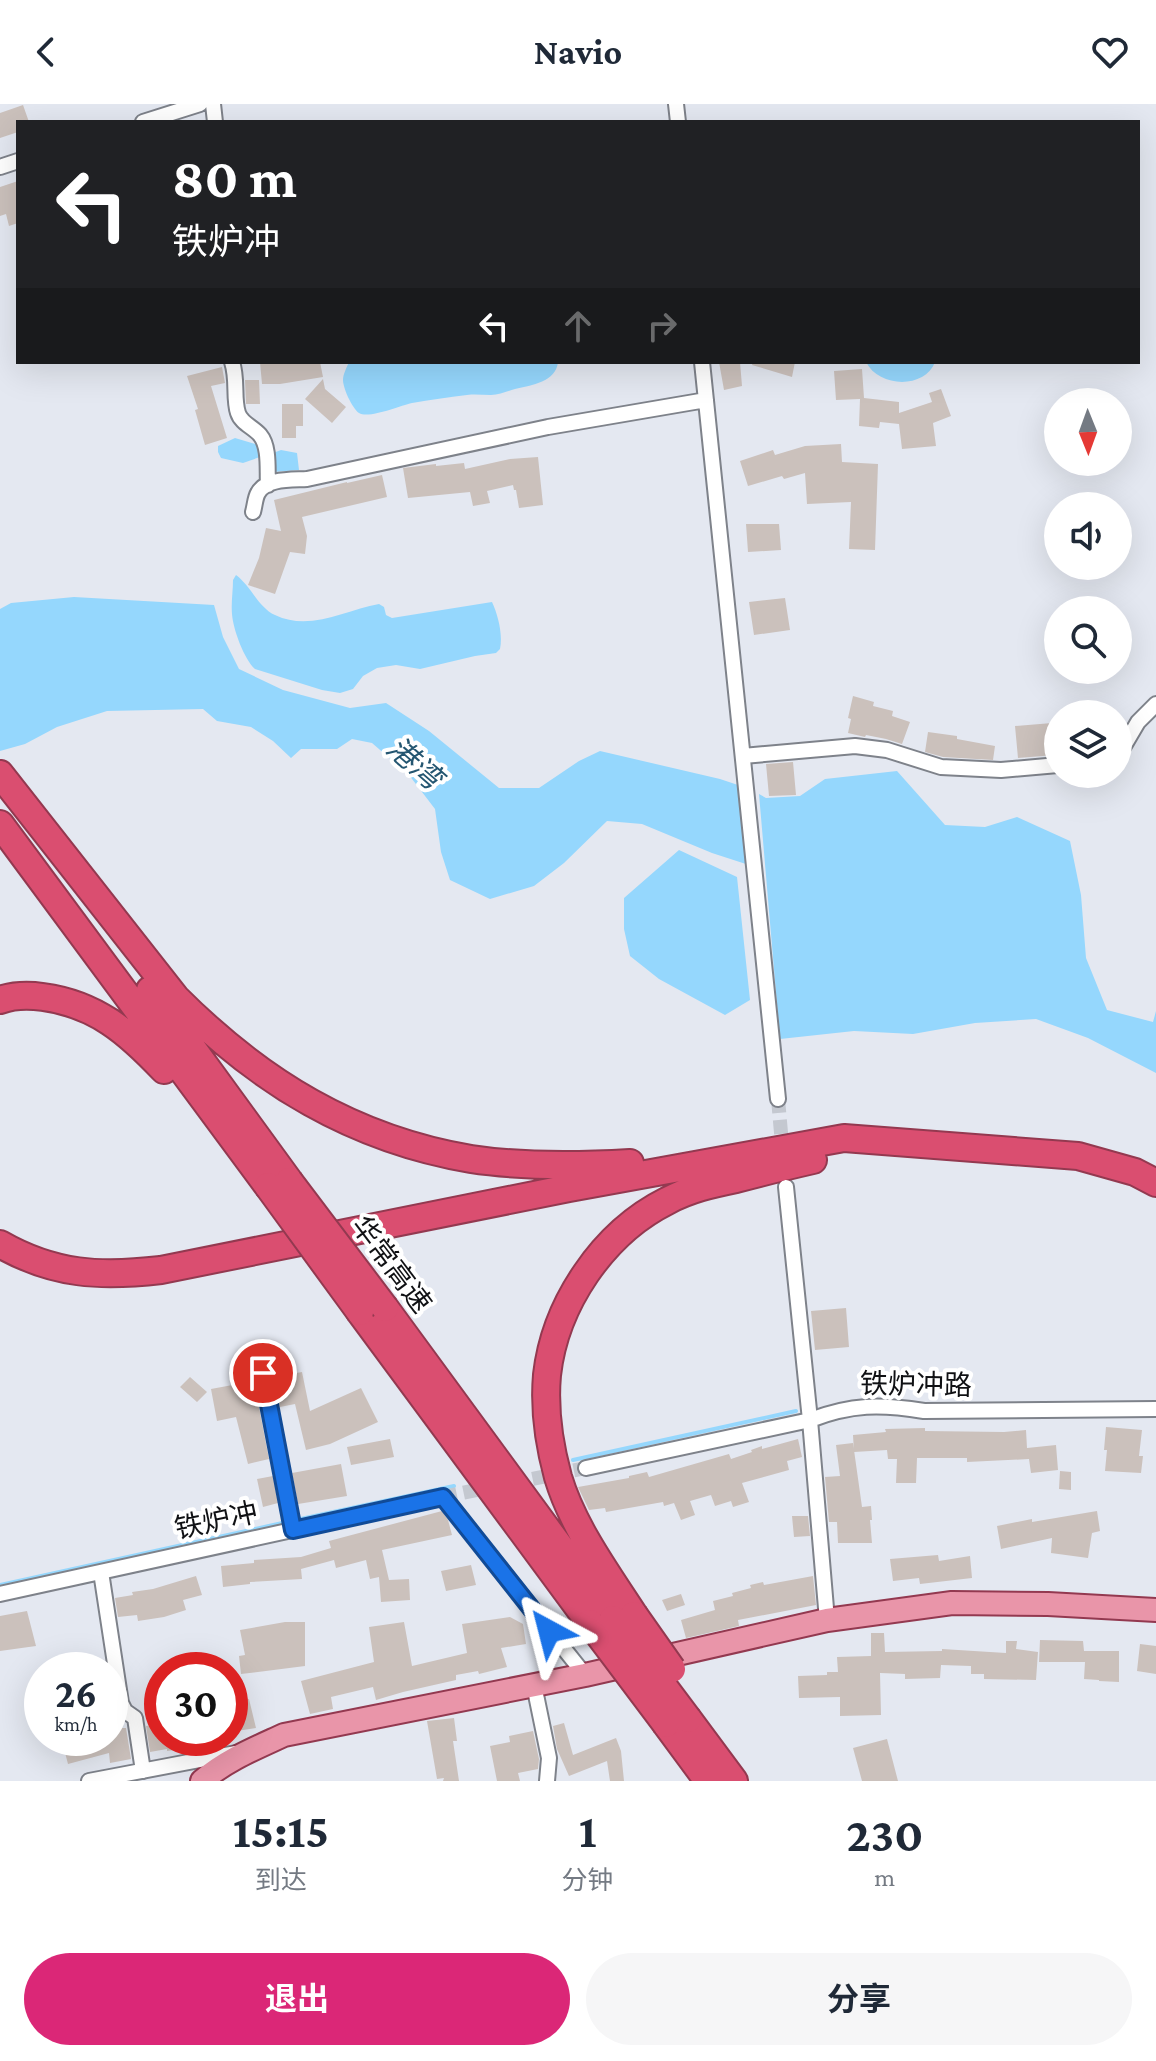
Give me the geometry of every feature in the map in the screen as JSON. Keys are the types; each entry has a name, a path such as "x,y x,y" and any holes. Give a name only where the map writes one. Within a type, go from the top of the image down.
{"highway":[{"path":"0,774 176,998 207,1029 279,1085 366,1130 417,1147 473,1159 531,1164 645,1162 843,1145 1078,1156 1135,1172 1156,1183"},
{"name":"华常高速","path":"0,785 271,1186"},
{"name":"华常高速","path":"0,824 365,1311 613,1619 734,1781"},
{"path":"0,1000 10,996 66,1000 93,1010 139,1043 271,1186 365,1311"},
{"path":"0,1257 12,1265 45,1277 78,1284 118,1286 160,1281 721,1172 843,1145"},
{"path":"743,1781 686,1719 613,1619 594,1554 572,1513 559,1479 550,1444 546,1409 547,1374 554,1341 567,1305 607,1247 637,1220 666,1201 695,1189 843,1145"},
{"path":"0,1244 22,1257 52,1267 86,1273 124,1274 161,1270 569,1188 843,1145 1076,1167 1130,1184 1156,1197"},
{"name":"华常高速","path":"365,1311 402,1383 613,1619"},
{"name":"华常高速","path":"686,1719 708,1781"}],"main road":[{"path":"202,1781 252,1749 284,1735 585,1675 827,1620 952,1603 1156,1610"}],"street":[{"path":"149,120 200,104"},
{"path":"233,364 238,415 261,436 265,444 268,485"},
{"path":"702,364 778,1099"},
{"path":"253,512 262,487 277,481 307,479 548,427 706,400"},
{"path":"1132,732 1156,704"},
{"path":"743,756 855,746 887,750 941,767 1001,770 1044,766"},
{"path":"786,1187 827,1620"},
{"path":"263,1373 293,1530"},
{"name":"铁炉冲路","path":"586,1468 810,1420 838,1409 896,1406 924,1411 1156,1409"},
{"name":"铁炉冲","path":"0,1594 443,1497 585,1675"},
{"path":"101,1572 121,1703 125,1711 135,1718 143,1771"},
{"path":"534,1685 549,1758 547,1781"},
{"path":"95,1780 252,1749"}],"water":[{"path":"348,364 557,364 553,374 542,382 500,394 439,399 364,414 359,413 348,398 343,378"},
{"path":"867,364 934,364 930,371 912,381 891,381 872,371"},
{"path":"235,438 265,447 260,457 243,463 221,458 218,446"},
{"path":"281,450 297,453 299,470 272,472 273,453"},
{"path":"236,575 269,611 288,620 314,621 379,604 392,618 492,602 499,625 500,649 496,653 420,669 396,665 377,668 363,676 353,689 340,693 322,690 255,669 251,664 233,620 233,580"},
{"name":"港湾","path":"74,597 214,605 223,637 239,669 283,690 350,708 386,703 429,731 499,788 539,788 600,751 744,787 752,866 642,824 607,821 564,863 534,886 490,899 450,880 441,852 435,809 409,775 372,743 352,739 337,749 301,749 291,758 273,741 251,727 217,721 203,709 107,711 57,727 25,744 0,751 0,609 11,603"},
{"path":"897,771 945,825 985,827 1017,817 1070,841 1081,895 1086,958 1107,1010 1153,1022 1156,1011 1156,1073 1088,1038 1036,1019 975,1023 913,1034 854,1031 780,1039 759,794 766,798 800,796 825,779"},
{"path":"679,850 737,877 750,1000 725,1015 659,979 630,956 624,929 624,898"}],"building":[{"path":"23,105 28,120 16,120 16,133 0,138 0,113"},
{"path":"16,182 16,224 9,226 6,214 0,216 0,187"},
{"path":"260,364 320,364 323,377 262,384"},
{"path":"719,364 740,364 742,386 724,390"},
{"path":"752,364 795,364 792,377"},
{"path":"222,367 225,383 211,386 227,438 205,445 187,376"},
{"path":"862,369 864,398 899,402 899,413 932,402 929,393 941,389 951,416 933,423 936,446 902,449 899,424 880,422 879,428 859,426 860,399 836,400 834,371"},
{"path":"323,379 325,389 346,407 332,423 305,399"},
{"path":"245,380 259,380 260,404 246,404"},
{"path":"282,404 303,404 303,426 296,426 296,438 282,438"},
{"path":"841,444 842,462 878,464 875,550 849,549 851,502 807,504 805,473 748,486 740,461 773,450 775,455 805,446"},
{"path":"538,457 543,505 519,508 513,485 487,491 490,503 473,506 470,492 408,498 403,468 464,463 465,469 510,459"},
{"path":"382,475 387,497 302,517 307,536 305,554 290,552 275,594 248,585 266,528 281,531 274,500"},
{"path":"746,524 779,524 781,550 748,552"},
{"path":"785,598 790,630 754,635 749,602"},
{"path":"853,696 874,702 873,706 893,711 892,716 910,722 902,744 848,733"},
{"path":"1044,724 1044,756 1018,758 1015,726"},
{"path":"928,732 995,746 993,760 943,757 925,752"},
{"path":"793,762 796,795 769,796 766,764"},
{"path":"846,1308 849,1347 815,1350 811,1311"},
{"path":"302,1372 310,1411 361,1388 378,1422 330,1444 306,1450 295,1404 280,1407 274,1377"},
{"path":"190,1377 207,1392 197,1402 180,1387"},
{"path":"254,1381 269,1459 248,1464 236,1417 217,1421 211,1389"},
{"path":"1106,1427 1142,1430 1141,1473 1105,1471"},
{"path":"925,1428 925,1431 1026,1430 1027,1448 1056,1445 1058,1470 1031,1473 1029,1459 967,1462 967,1458 917,1458 916,1483 896,1483 897,1459 888,1459 887,1450 854,1452 853,1435 886,1432 885,1429"},
{"path":"390,1439 394,1457 351,1465 347,1447"},
{"path":"798,1439 802,1457 787,1461 789,1470 742,1483 749,1502 733,1507 731,1501 715,1506 711,1495 690,1501 695,1515 681,1520 674,1503 664,1506 663,1502 606,1512 605,1508 589,1510 578,1487 647,1472 649,1477 729,1454 731,1459 762,1446 762,1449"},
{"path":"853,1443 862,1507 871,1506 872,1543 838,1543 837,1522 829,1522 825,1477 840,1476 836,1445"},
{"path":"341,1464 347,1496 298,1504 292,1473"},
{"path":"1060,1471 1071,1472 1071,1490 1059,1489"},
{"path":"273,1476 278,1503 263,1507 257,1479"},
{"path":"442,1511 452,1535 382,1550 389,1580 409,1579 410,1600 381,1602 379,1577 370,1579 366,1560 336,1568 334,1560 301,1569 302,1579 223,1587 221,1566 301,1557 331,1548 329,1541"},
{"path":"1097,1511 1100,1531 1092,1533 1088,1558 1051,1553 1052,1538 1001,1549 997,1526"},
{"path":"792,1516 808,1516 810,1536 794,1537"},
{"path":"938,1555 939,1561 970,1556 972,1578 920,1584 919,1578 893,1581 890,1559"},
{"path":"471,1565 476,1585 446,1591 441,1571"},
{"path":"196,1576 202,1595 183,1600 186,1610 138,1621 137,1615 118,1617 115,1598"},
{"path":"813,1576 816,1605 738,1620 739,1626 686,1638 681,1620 715,1610 713,1601 733,1596 732,1593 751,1588 750,1585"},
{"path":"681,1594 685,1605 667,1611 662,1600"},
{"path":"27,1611 36,1646 0,1651 0,1616"},
{"path":"510,1617 523,1624 526,1644 501,1648 507,1667 479,1674 478,1671 456,1675 456,1680 376,1700 373,1687 331,1697 333,1709 310,1714 301,1681 374,1662 369,1627 404,1622 412,1666 467,1653 462,1624"},
{"path":"285,1622 305,1622 305,1666 248,1673 248,1652 244,1652 240,1630"},
{"path":"871,1633 884,1633 885,1652 942,1649 1006,1653 1006,1641 1017,1641 1016,1649 1038,1652 1036,1680 984,1679 984,1674 971,1674 971,1666 941,1665 940,1678 905,1679 905,1674 880,1673 881,1715 840,1716 840,1697 799,1698 798,1676 838,1672 837,1657 871,1656"},
{"path":"1040,1640 1083,1641 1084,1651 1119,1651 1119,1682 1084,1679 1085,1662 1039,1662"},
{"path":"1140,1644 1156,1646 1156,1674 1137,1671"},
{"path":"248,1699 256,1728 248,1729"},
{"path":"454,1718 457,1741 453,1741 459,1781 443,1781 444,1778 437,1779 427,1721"},
{"path":"564,1723 573,1755 616,1738 621,1751 624,1781 610,1781 607,1761 569,1776 557,1749 553,1726"},
{"path":"533,1731 538,1769 518,1773 520,1781 497,1781 490,1746 510,1742 509,1736"},
{"path":"887,1739 898,1781 862,1781 853,1748"},
{"path":"128,1740 131,1759 110,1763 109,1756 128,1756"},
{"path":"66,1756 98,1756 68,1764"}],"waterway":[{"path":"573,1460 796,1411"},
{"path":"296,1520 454,1486"},
{"path":"0,1585 287,1522"}],"tunnel":[{"path":"778,1099 783,1155"},
{"path":"512,1483 586,1468"},
{"path":"443,1497 491,1487"}],"route":[{"path":"263,1373 293,1530 443,1497 549,1631"}]}
